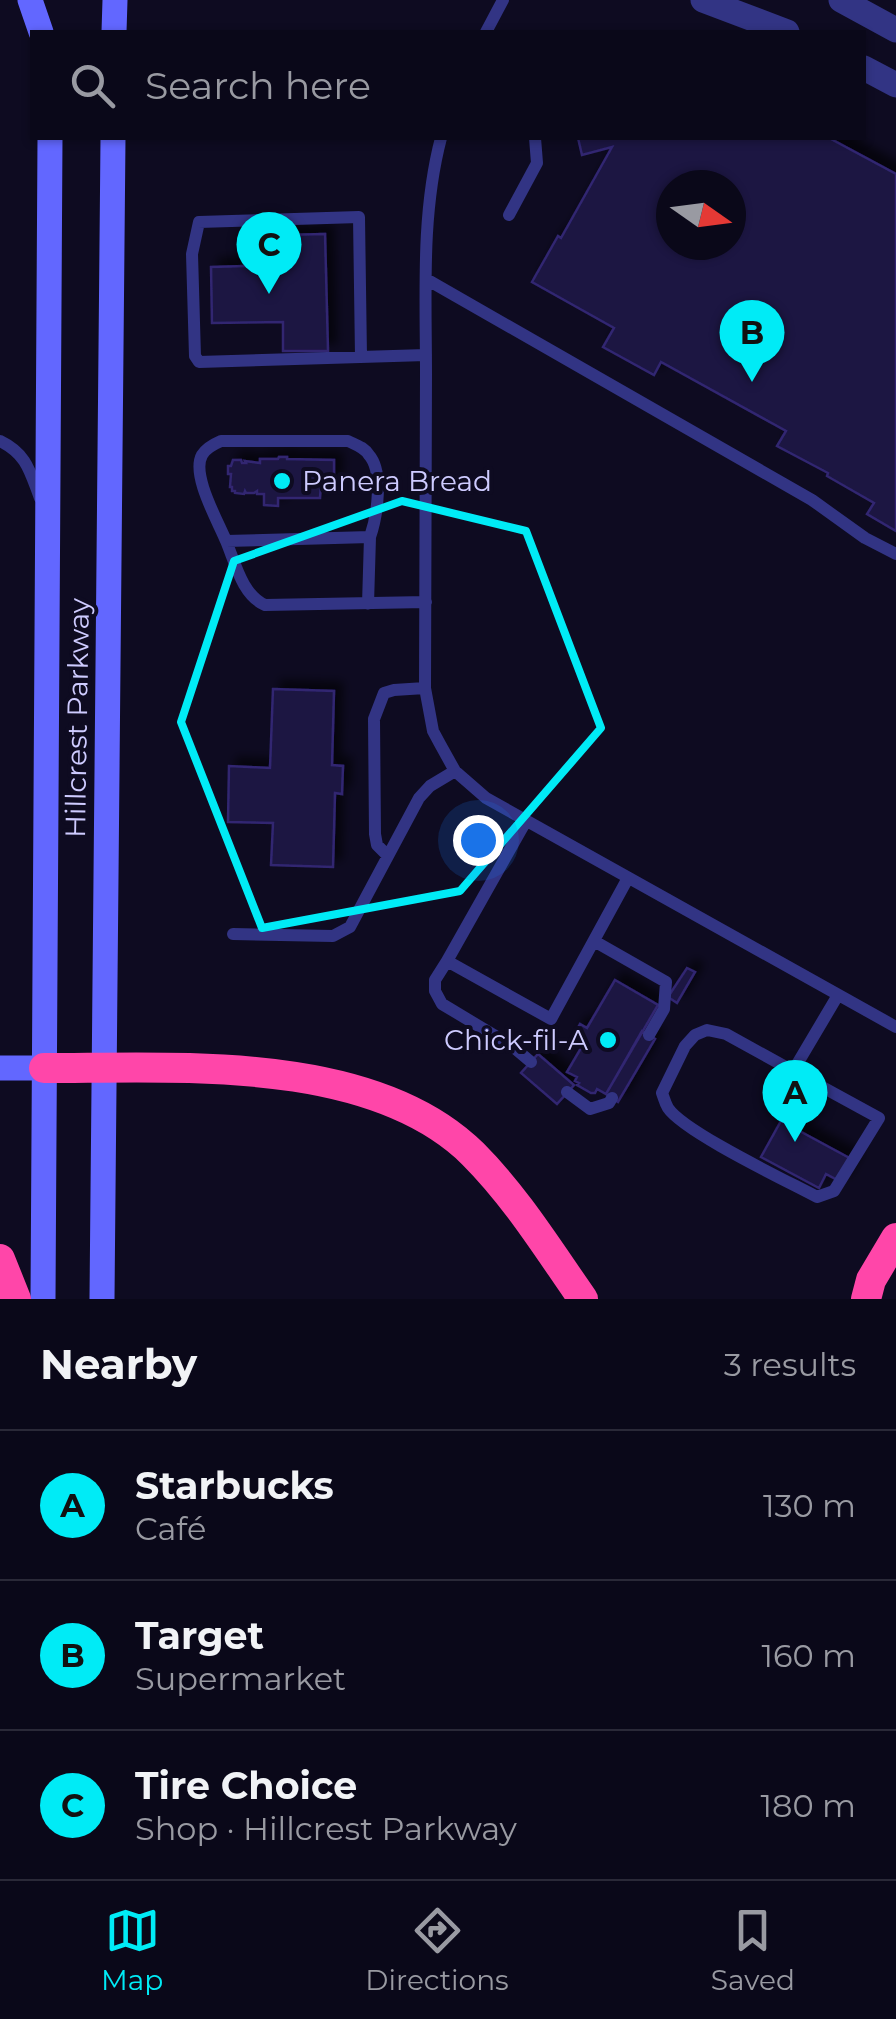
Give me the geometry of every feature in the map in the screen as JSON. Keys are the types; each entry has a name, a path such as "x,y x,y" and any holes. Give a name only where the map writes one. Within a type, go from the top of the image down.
{"highway":[{"path":"44,1068 270,1072 360,1091 402,1107 470,1151 505,1188 583,1299"},
{"path":"866,1299 872,1280 896,1238"},
{"path":"0,1260 16,1299"}],"main road":[{"path":"30,0 40,30"},
{"path":"51,30 52,0"},
{"path":"114,0 114,30"},
{"name":"Hillcrest Parkway","path":"42,1299 50,140"},
{"name":"Hillcrest Parkway","path":"102,1299 113,140"},
{"path":"0,1068 44,1068"}],"street":[{"path":"703,0 782,30"},
{"path":"841,0 896,30"},
{"path":"866,69 896,85"}],"lane":[{"path":"487,30 503,0"},
{"path":"440,140 428,205 426,279 426,688 433,732 455,771 486,798 896,1027"},
{"path":"509,215 536,163 535,140"},
{"path":"361,357 359,217 199,222 192,254 195,356 199,362 426,355"},
{"path":"426,279 812,500 865,538 896,554"},
{"path":"368,604 377,477 374,463 361,446 348,442 221,441 210,446 199,466 201,482 248,593 255,601 264,605 368,604 426,602"},
{"path":"0,442 24,458 48,516"},
{"path":"226,540 370,537"},
{"path":"388,856 377,845 374,834 374,719 384,693 426,688"},
{"path":"233,934 342,933 350,927 418,798 455,771"},
{"path":"526,820 435,980 435,991 442,1004 512,1046 531,1062"},
{"path":"447,960 552,1020 628,878"},
{"path":"594,941 666,982 664,1009 649,1035"},
{"path":"793,1071 838,994"},
{"path":"707,1030 726,1034 793,1071 879,1118 834,1190 818,1197 679,1119 668,1108 662,1093 685,1046 694,1035 707,1030"},
{"path":"567,1092 590,1109 609,1103 612,1098"}],"highlighted area":[{"path":"402,501 526,531 601,728 460,891 262,928 181,722 234,561"}],"building":[{"path":"578,140 833,140 896,174 896,531 867,514 874,503 777,446 786,431 661,362 654,375 603,347 614,328 532,282 558,236 561,238 612,147 582,155"},
{"path":"325,234 328,351 283,351 283,322 212,323 211,267 281,265 281,235"},
{"name":"Panera Bread","path":"260,459 334,460 334,483 321,483 320,498 278,498 278,506 264,505 264,494 257,491 232,491 228,466 233,460 260,463"},
{"path":"273,689 334,691 332,765 343,766 342,794 335,793 333,867 271,865 273,823 228,822 229,766 270,768"},
{"path":"687,968 695,972 677,1003 668,997"},
{"name":"Chick-fil-A","path":"615,980 658,1005 606,1094 597,1089 591,1093 577,1085 577,1077 567,1072 584,1043 573,1037 580,1024 587,1028"},
{"path":"642,1031 655,1039 618,1102 606,1094"},
{"path":"538,1054 574,1085 557,1104 521,1073"},
{"path":"781,1121 853,1160 841,1182 826,1174 819,1188 761,1157"}],"place":[{"name":"Tire Choice","path":"269,294"},
{"name":"Target","path":"752,382"},
{"name":"Panera Bread","path":"282,481"},
{"name":"Chick-fil-A","path":"608,1040"},
{"name":"Starbucks","path":"795,1142"}]}
